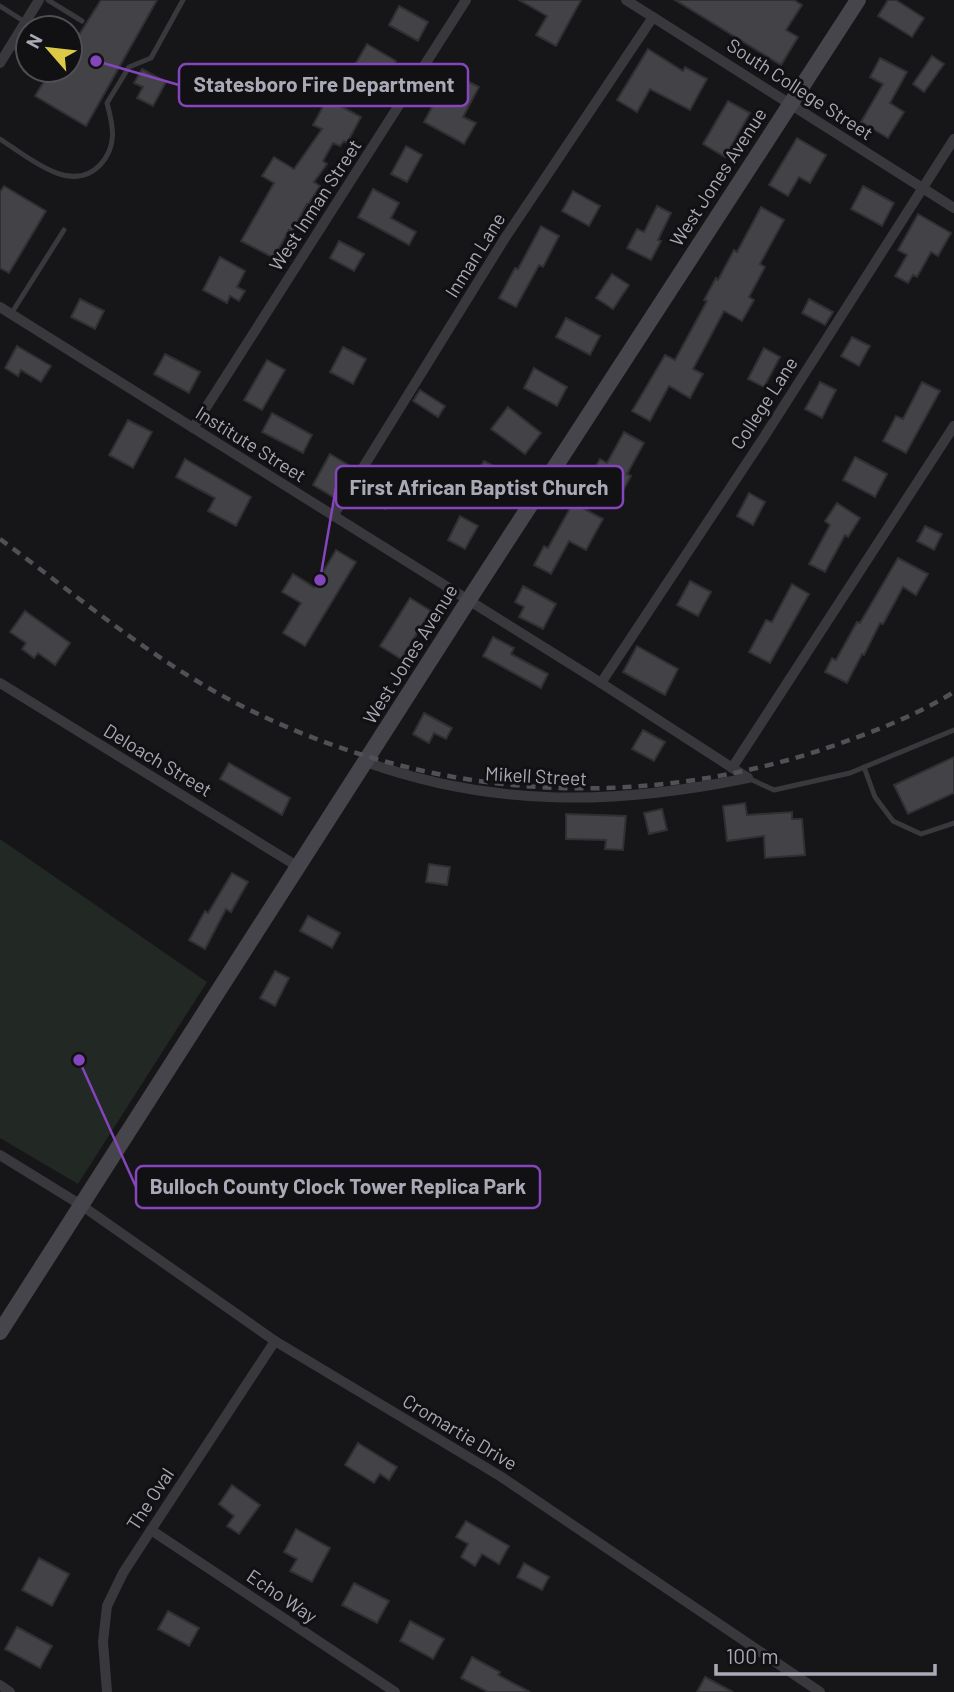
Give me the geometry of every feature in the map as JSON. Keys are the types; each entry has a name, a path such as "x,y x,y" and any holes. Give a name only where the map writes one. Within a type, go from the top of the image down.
{"street":[{"name":"West Inman Street","path":"193,428 466,0"},
{"name":"South College Street","path":"626,0 954,208"},
{"name":"West Jones Avenue","path":"0,1332 297,866 858,0"},
{"name":"Inman Lane","path":"333,516 505,238 653,17"},
{"path":"0,63 14,40"},
{"name":"College Lane","path":"601,683 764,437 954,139"},
{"name":"Institute Street","path":"0,307 748,778"},
{"path":"732,768 954,426"},
{"name":"Deloach Street","path":"0,683 297,866"},
{"name":"Mikell Street","path":"366,762 433,783 483,792 564,799 664,793 748,778"},
{"name":"Cromartie Drive","path":"0,1155 81,1205 275,1341 500,1476 820,1692"},
{"name":"The Oval","path":"107,1692 103,1642 107,1606 123,1573 275,1341"},
{"name":"Echo Way","path":"151,1530 395,1692"},
{"path":"0,1685 10,1692"}],"lane":[{"path":"48,0 71,14"},
{"path":"0,139 59,174 75,177 92,174 106,159 113,141 113,127 107,103 129,67 151,58 183,0"},
{"path":"11,314 64,230"},
{"path":"748,778 774,790 850,773 954,730"},
{"path":"864,767 875,797 892,821 921,834 954,823"}],"shaded area":[{"path":"0,839 207,982 78,1184 0,1138"}],"building":[{"path":"101,0 157,0 86,126 35,96 42,84 84,84 84,27"},
{"path":"519,0 581,0 556,46 536,35 547,16"},
{"path":"675,0 794,0 802,5 786,30 798,37 781,65"},
{"path":"888,0 896,0 924,18 912,37 878,16"},
{"path":"399,6 428,22 418,41 389,25"},
{"path":"367,44 396,61 381,87 352,70"},
{"path":"648,49 683,71 685,67 707,79 690,110 650,89 637,112 617,100"},
{"path":"932,56 944,64 924,92 913,84"},
{"path":"880,58 907,72 890,103 904,112 888,138 861,122 883,84 870,77"},
{"path":"142,69 166,82 153,106 137,98 143,87 134,83"},
{"path":"447,71 479,87 463,117 476,123 464,144 424,122 440,92 437,91"},
{"path":"327,99 361,117 347,143 344,141 340,146 333,143 323,161 327,164 314,182 320,186 292,232 289,230 274,258 241,241 274,183 262,176 274,157 294,169 322,129 313,125"},
{"path":"728,101 750,113 725,157 703,144"},
{"path":"797,138 826,155 810,183 799,177 788,196 769,185"},
{"path":"406,146 422,155 407,182 391,174"},
{"path":"4,186 46,211 9,273 0,268 0,192"},
{"path":"863,186 894,203 882,226 851,209"},
{"path":"373,189 399,203 391,218 416,232 409,245 358,217"},
{"path":"573,191 600,206 589,226 562,211"},
{"path":"657,206 671,213 651,260 627,248 637,229 644,232"},
{"path":"761,207 784,220 760,264 765,267 749,297 754,300 742,321 724,311 693,369 703,374 690,398 669,386 650,421 632,411 665,355 675,360 707,301 704,300 716,278 718,280 734,250 737,252"},
{"path":"918,214 951,233 938,256 931,252 917,277 913,275 908,283 895,276 907,255 898,250"},
{"path":"541,226 559,236 543,267 539,265 516,307 499,298"},
{"path":"339,241 364,254 354,271 330,258"},
{"path":"220,257 245,271 237,287 245,291 239,301 230,296 227,303 203,290"},
{"path":"612,274 629,285 613,309 596,298"},
{"path":"80,299 104,311 95,329 71,317"},
{"path":"809,299 833,312 825,325 802,313"},
{"path":"566,318 600,336 590,355 556,337"},
{"path":"852,337 870,346 859,366 841,356"},
{"path":"17,346 51,366 41,382 21,370 18,376 5,368"},
{"path":"343,347 366,359 353,384 330,372"},
{"path":"764,348 780,357 764,387 748,379"},
{"path":"165,354 200,372 189,393 154,374"},
{"path":"267,360 285,370 262,410 244,400"},
{"path":"534,368 567,387 557,406 524,388"},
{"path":"820,382 836,390 822,418 805,409"},
{"path":"922,382 940,391 906,453 883,441 896,416 903,419"},
{"path":"420,390 445,406 438,417 413,401"},
{"path":"508,407 541,433 525,454 491,429"},
{"path":"272,413 312,435 303,453 262,432"},
{"path":"128,420 152,432 133,468 109,455"},
{"path":"624,432 644,443 627,474 631,476 619,498 587,481 600,459 607,463"},
{"path":"330,454 352,467 335,498 313,485"},
{"path":"855,457 887,474 875,497 843,480"},
{"path":"185,459 251,497 236,526 208,511 215,498 176,477"},
{"path":"484,461 512,476 501,497 472,482"},
{"path":"371,480 394,492 385,509 362,497"},
{"path":"749,493 765,502 753,525 737,516"},
{"path":"573,503 603,519 586,550 569,541 551,574 534,565 544,546 548,548"},
{"path":"837,503 860,518 848,537 845,535 825,572 809,564 830,525 825,521"},
{"path":"460,516 478,526 465,549 448,540"},
{"path":"925,526 942,534 934,550 917,541"},
{"path":"336,550 356,562 305,646 283,633 301,603 282,592 293,574 314,587"},
{"path":"898,558 928,574 916,595 903,587 847,683 825,672 832,658 836,660 857,622 860,623"},
{"path":"690,581 711,592 698,616 677,605"},
{"path":"792,584 809,594 770,663 749,652 766,620 772,622"},
{"path":"523,586 556,604 543,629 519,617 524,607 515,602"},
{"path":"410,598 431,611 401,659 380,646"},
{"path":"25,611 70,643 55,665 38,653 34,658 22,649 26,643 10,632"},
{"path":"493,637 514,648 511,654 548,674 541,688 483,656"},
{"path":"637,646 678,669 665,695 623,672"},
{"path":"424,713 452,728 446,739 434,733 429,743 413,734"},
{"path":"643,730 665,742 654,761 632,749"},
{"path":"954,757 954,793 908,814 894,785"},
{"path":"229,763 290,798 282,815 220,779"},
{"path":"745,803 747,815 792,812 792,819 802,819 805,855 765,858 764,836 727,841 723,806"},
{"path":"662,809 667,830 649,834 644,813"},
{"path":"566,814 626,816 623,850 605,849 606,840 566,839"},
{"path":"429,864 450,867 447,885 426,882"},
{"path":"232,873 248,882 231,912 226,909 205,949 189,940 205,911 208,913"},
{"path":"308,916 340,933 332,948 300,931"},
{"path":"275,971 289,978 275,1006 260,998"},
{"path":"358,1443 397,1467 389,1480 380,1474 374,1483 345,1465"},
{"path":"232,1485 260,1505 239,1534 227,1526 234,1516 219,1504"},
{"path":"466,1521 509,1546 499,1564 482,1554 475,1566 461,1557 468,1544 456,1537"},
{"path":"296,1529 330,1548 312,1582 290,1571 297,1559 284,1552"},
{"path":"39,1558 69,1574 52,1606 22,1590"},
{"path":"524,1563 549,1577 542,1590 517,1577"},
{"path":"354,1583 389,1601 377,1623 342,1605"},
{"path":"168,1611 199,1628 189,1646 158,1629"},
{"path":"410,1621 444,1639 433,1659 400,1641"},
{"path":"17,1627 52,1646 40,1668 5,1649"},
{"path":"472,1657 530,1692 488,1692 461,1678"},
{"path":"705,1677 733,1692 697,1692"}],"railway":[{"path":"0,539 143,646 234,702 304,734 375,759 448,776 521,786 595,788 670,783 744,771 818,751 871,732 905,718 954,692"}],"place":[{"name":"Statesboro Fire Department","path":"96,61"},
{"name":"First African Baptist Church","path":"320,580"},
{"name":"Bulloch County Clock Tower Replica Park","path":"79,1060"}]}
